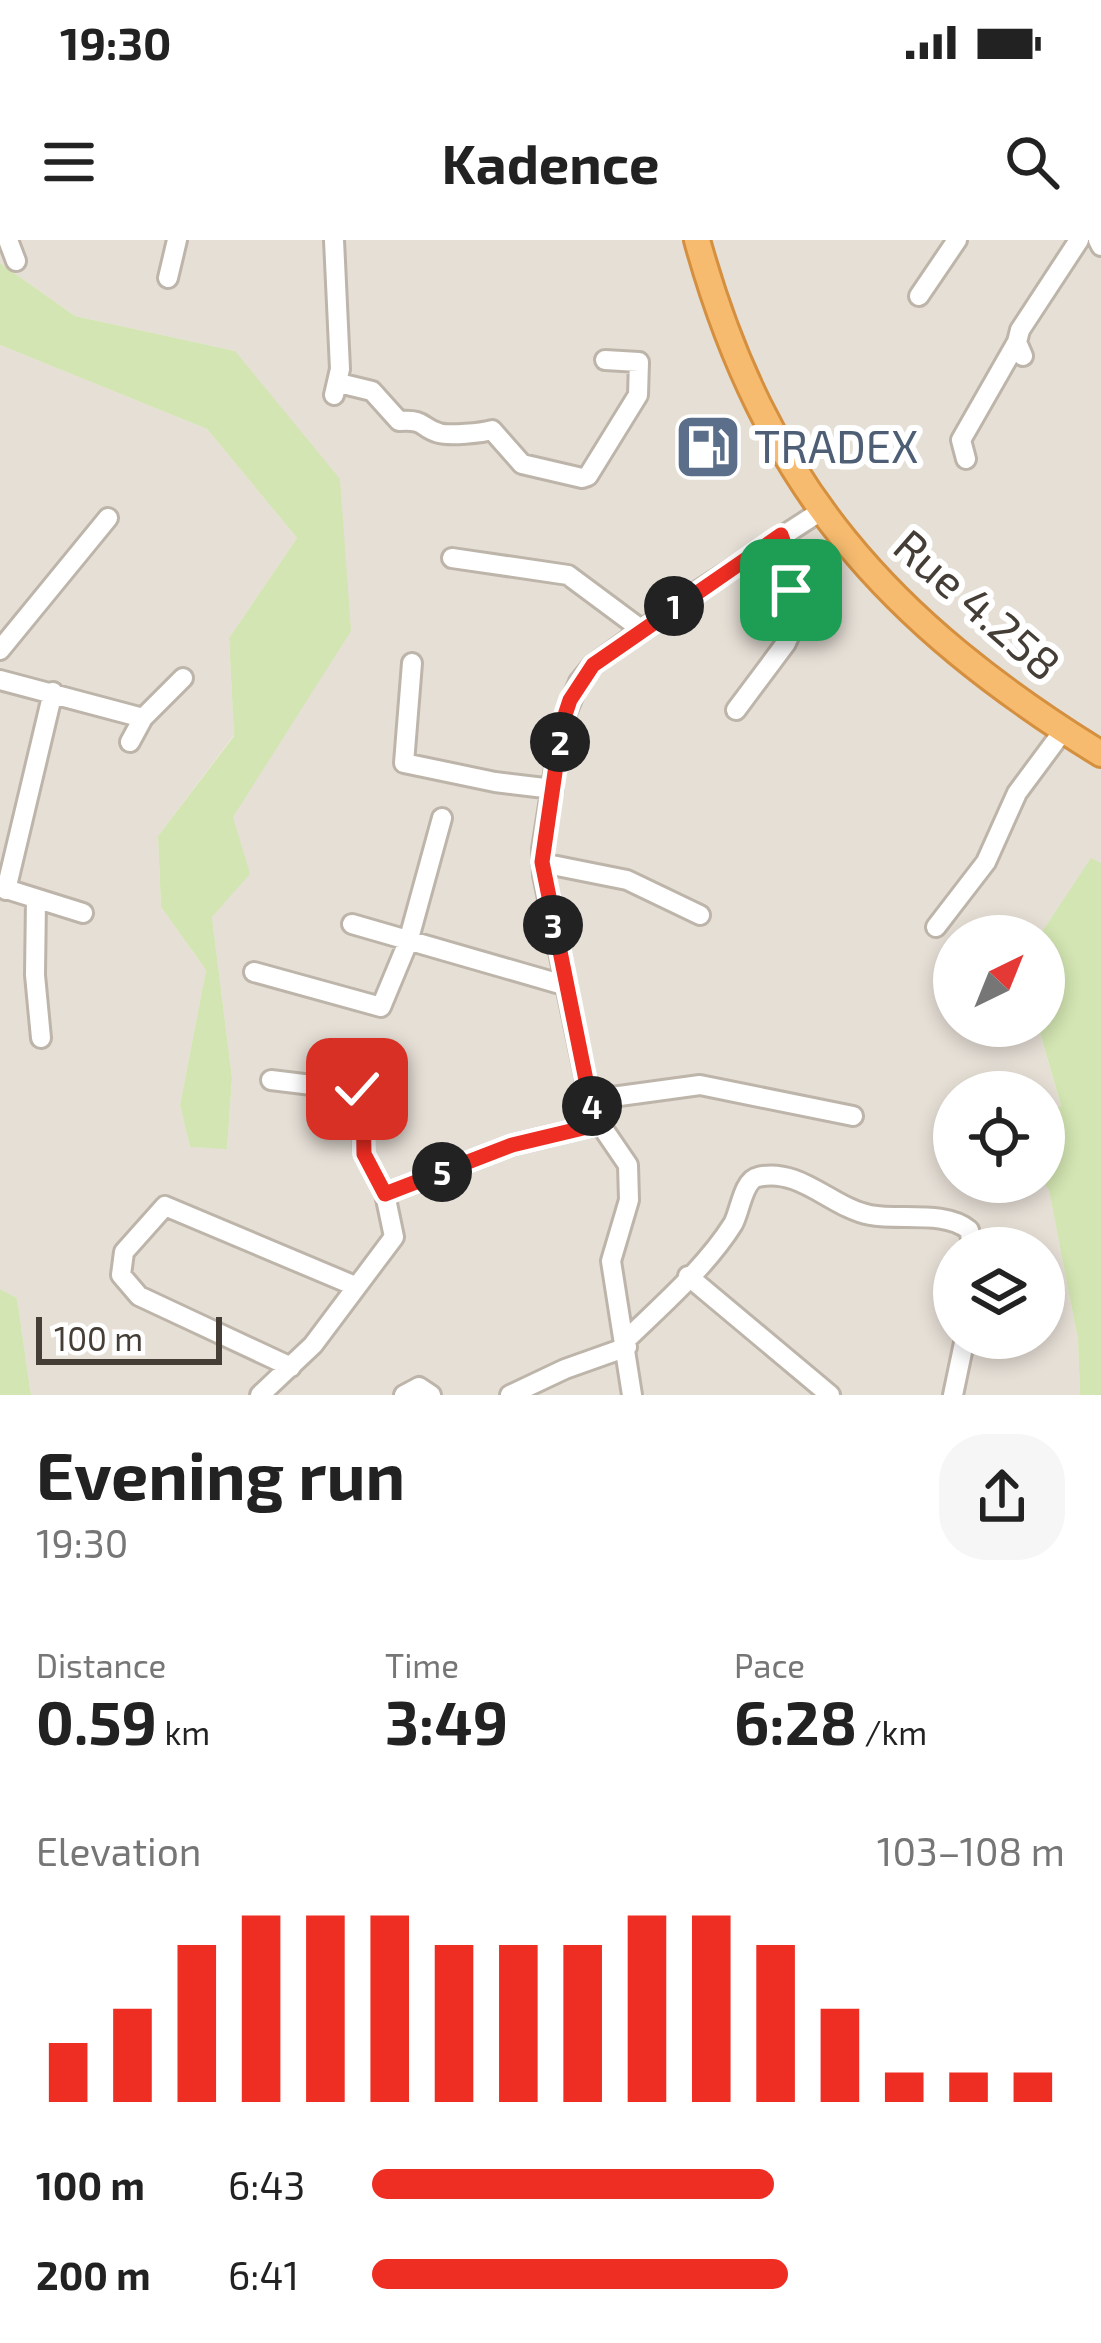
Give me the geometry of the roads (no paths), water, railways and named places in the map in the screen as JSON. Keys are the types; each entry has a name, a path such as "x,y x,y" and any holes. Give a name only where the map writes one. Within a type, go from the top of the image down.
{"highway":[{"name":"Rue 4.258","path":"697,240 738,365 821,511 876,580 918,622 983,676 1101,754"}],"street":[{"path":"8,240 16,261"},
{"path":"168,278 177,240"},
{"path":"334,240 334,295 340,308 337,389 372,391 399,421 417,419 439,433 492,430 522,464 582,478 588,476 638,394 639,362 605,360"},
{"path":"920,296 957,240"},
{"path":"966,459 961,440 1020,349 1026,320 1079,240"},
{"path":"632,1395 611,1261 630,1184 622,1153 600,1124 590,1100 542,862 562,724 579,682 593,665 821,511"},
{"path":"0,650 108,518"},
{"path":"736,710 786,643 797,619 790,560 781,535"},
{"path":"452,558 568,575 642,630"},
{"path":"412,663 404,764 554,788"},
{"path":"130,742 143,718 183,678"},
{"path":"0,680 143,718"},
{"path":"52,692 3,888 83,913"},
{"path":"945,915 986,862 1017,793 1064,731"},
{"path":"254,972 381,1007 408,941 442,818"},
{"path":"542,862 627,880 700,915"},
{"path":"36,899 35,975 41,1037"},
{"path":"352,924 567,986"},
{"path":"260,1395 332,1321 394,1237 385,1194 364,1154 362,1091 272,1080"},
{"path":"590,1100 700,1085 853,1116"},
{"path":"385,1194 512,1145 600,1124"},
{"path":"510,1395 627,1344 730,1228 750,1181 758,1177 798,1181 866,1214 953,1221 964,1227"},
{"path":"291,1367 139,1296 121,1275 124,1252 166,1206 355,1286"},
{"path":"688,1276 830,1395"},
{"path":"953,1395 961,1359"},
{"path":"404,1395 419,1387 431,1395"}],"place":[{"name":"TRADEX","path":"708,447"}]}
